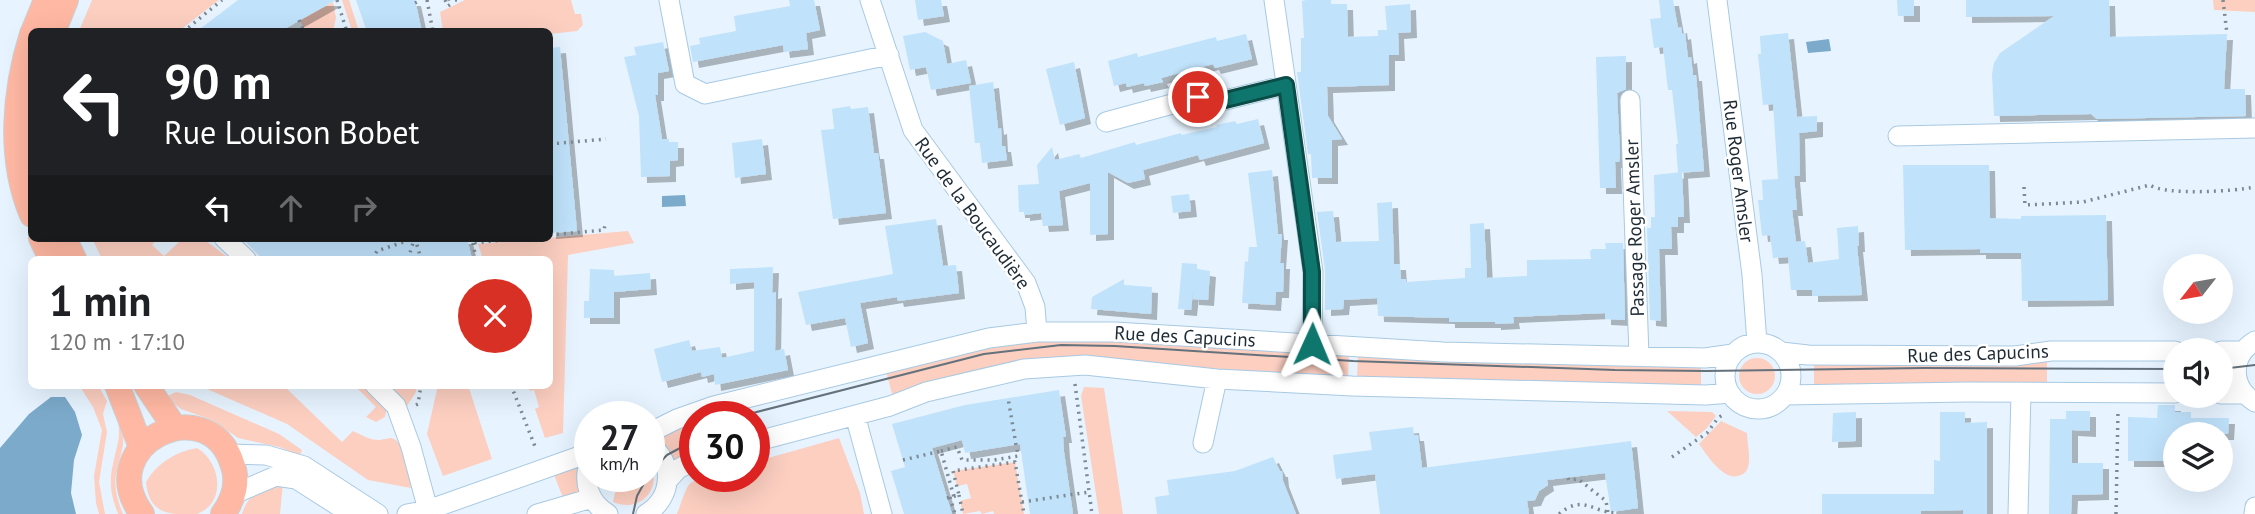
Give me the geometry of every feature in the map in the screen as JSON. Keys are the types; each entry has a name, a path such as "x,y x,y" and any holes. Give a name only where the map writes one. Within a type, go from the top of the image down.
{"main road":[{"path":"34,28 46,0"},
{"path":"54,28 66,0"},
{"path":"28,50 18,92 16,136 19,170 28,201"},
{"path":"119,389 141,447"},
{"path":"149,389 175,428"},
{"path":"138,511 131,492 130,476 134,461 141,447 158,433 175,428 191,428 206,433 219,442 229,454 235,474 226,509"}],"street":[{"path":"669,0 685,84 705,93 889,55"},
{"name":"Rue de la Boucaudière","path":"870,0 914,130 1026,283 1035,307 1037,332"},
{"path":"1274,0 1312,272 1312,344"},
{"name":"Rue Roger Amsler","path":"1717,0 1751,264 1756,343"},
{"path":"1106,122 1198,97 1209,104 1286,85"},
{"name":"Passage Roger Amsler","path":"1630,100 1639,356"},
{"path":"1898,136 2255,128"},
{"path":"228,242 243,256"},
{"name":"Rue des Capucins","path":"665,425 714,406 989,338 1037,332 1115,332 1443,352 1705,358 1733,354 1745,345 1756,343 1771,346 1781,352 1808,355 2015,356 2051,351 2163,351"},
{"path":"2249,346 2238,360 2236,371 2238,382 2250,398"},
{"path":"1781,352 1788,362 1791,376 1785,395"},
{"path":"1730,393 1725,375 1733,354"},
{"name":"Rue des Capucins","path":"770,438 890,406 926,392 1024,369 1085,365 1217,379 1380,387 1706,395 1730,393 1739,403 1757,409 1773,405 1785,395 2163,393"},
{"path":"1203,443 1217,379"},
{"path":"379,389 396,406 428,510"},
{"path":"2018,514 2021,392"},
{"path":"855,415 881,514"},
{"path":"229,454 267,455 304,466 378,514"},
{"path":"407,514 428,510 574,458"},
{"path":"647,514 662,499 668,480 665,464"},
{"path":"668,480 679,468"},
{"path":"226,509 276,475 296,479 351,514"},
{"path":"537,514 601,509 592,492"},
{"path":"2254,514 2255,507"}],"path":[{"path":"188,28 222,0"},
{"path":"337,0 346,28"},
{"path":"415,3 421,0"},
{"path":"427,0 432,28"},
{"path":"2223,0 2227,34"},
{"path":"299,20 302,28"},
{"path":"553,144 606,139"},
{"path":"2024,187 2025,205 2083,202 2150,185 2158,190 2205,191 2242,191 2255,187"},
{"path":"553,235 604,230 604,225"},
{"path":"374,256 377,251 397,242"},
{"path":"1075,384 1092,514"},
{"path":"513,389 536,449"},
{"path":"903,460 957,447 962,460 994,460 1018,456 1008,398"},
{"path":"2116,514 2118,409"},
{"path":"1672,457 1707,433 1724,414"},
{"path":"941,451 955,514"},
{"path":"963,514 952,497 953,471 1015,461 1024,514"},
{"path":"1568,478 1578,479 1606,501 1608,513"},
{"path":"1022,502 1089,492"},
{"path":"1559,514 1567,507 1581,504 1616,513"}],"shaded area":[{"path":"92,0 219,0 183,28 80,28"},
{"path":"342,0 349,0 358,28 351,28"},
{"path":"465,0 571,0 575,14 581,14 583,25 577,31 553,34 553,28 443,28 440,12"},
{"path":"2213,0 2255,0 2255,12 2214,10"},
{"path":"333,2 336,18 334,28 304,28 300,20"},
{"path":"628,231 634,243 568,255 563,433 545,438 535,409 539,407 534,390 529,389 553,389 553,256 482,256 478,244 553,242 553,238"},
{"path":"94,242 155,242 152,245 164,256 101,256"},
{"path":"179,242 207,242 226,256 164,256"},
{"path":"1073,337 1349,353 1348,377 1159,365 1159,362 1154,362 1154,365 979,372 892,394 886,371 965,351"},
{"path":"1358,354 1701,365 1701,389 1357,378"},
{"path":"1757,358 1770,363 1775,376 1770,389 1757,394 1744,389 1739,376 1744,363"},
{"path":"2047,361 2047,385 1814,387 1814,363"},
{"path":"1084,387 1104,388 1123,514 1099,514 1081,396"},
{"path":"82,389 100,389 107,401 103,414 107,432 99,482 105,514 99,514 96,503 94,476 102,430 93,407"},
{"path":"207,389 287,389 342,442 353,431 372,439 396,440 406,459 411,488 368,480 287,424"},
{"path":"358,389 370,389 387,407 385,417 376,422 366,417 376,407"},
{"path":"391,389 416,389 407,406"},
{"path":"437,389 469,389 492,459 443,476 427,434"},
{"path":"176,392 190,395 279,434 302,450 300,455 279,447 238,438 212,420 181,409 165,397"},
{"path":"1667,411 1712,412 1716,416 1696,437"},
{"path":"119,420 123,440 116,487 123,514 118,514 111,486 119,439"},
{"path":"1721,421 1747,433 1749,463 1741,475 1722,472 1699,444"},
{"path":"679,426 679,459 675,461 665,445 665,433"},
{"path":"839,438 860,493 864,514 677,514 685,492 770,492 770,457"},
{"path":"197,448 205,454 215,472 217,492 213,501 207,509 197,514 173,514 156,507 149,497 146,482 167,459"},
{"path":"1015,462 1024,514 994,514 993,511 982,514 980,511 963,514 960,501 971,498 967,484 957,486 953,471"},
{"path":"574,465 574,492 579,492 563,498 553,472"},
{"path":"283,483 280,514 242,514 253,496"},
{"path":"615,492 649,492 640,502 623,505 613,502"}],"water":[{"path":"1829,39 1831,51 1808,53 1806,42"},
{"path":"685,195 686,206 662,207 662,196"},
{"path":"51,397 65,397 75,412 82,435 74,460 71,493 76,514 0,514 0,448 29,414"}],"building":[{"path":"238,0 336,0 286,28 201,28"},
{"path":"356,0 415,0 421,28 366,28"},
{"path":"789,0 814,0 820,30 806,33 808,49 784,52 783,45 693,62 690,46 700,44 699,38 736,31 734,16 790,6"},
{"path":"915,0 941,0 944,16 918,20"},
{"path":"1331,0 1331,4 1347,4 1348,37 1378,36 1378,30 1387,30 1385,6 1410,4 1411,32 1398,33 1399,55 1389,55 1389,85 1327,87 1328,116 1342,139 1332,140 1332,178 1312,178 1311,154 1308,154 1297,72 1301,72 1301,38 1304,38 1302,1"},
{"path":"1659,0 1673,0 1678,28 1681,27 1682,34 1685,33 1688,58 1691,57 1693,75 1696,75 1704,171 1678,173 1672,90 1668,90 1663,47 1654,48 1650,19 1661,18"},
{"path":"1897,0 1914,0 1914,16 1898,16"},
{"path":"1966,0 2109,0 2110,37 2227,34 2224,89 2245,89 2246,116 2097,119 2091,114 1994,116 1992,74 2000,53 2054,16 1966,17"},
{"path":"925,32 943,41 947,64 966,60 971,83 931,90 926,67 910,70 903,36"},
{"path":"1788,33 1797,117 1817,116 1817,131 1799,133 1800,176 1794,176 1797,210 1792,210 1796,242 1805,241 1808,263 1839,259 1837,228 1858,226 1857,246 1862,295 1812,296 1812,290 1791,290 1788,257 1773,258 1770,235 1762,236 1758,200 1763,200 1762,180 1778,179 1773,104 1763,105 1758,54 1761,54 1760,36"},
{"path":"1246,34 1252,59 1215,68 1213,64 1161,78 1163,82 1145,86 1144,83 1127,87 1126,83 1114,86 1108,61 1137,53 1138,57 1216,37 1217,41"},
{"path":"663,42 669,71 658,73 658,95 655,95 662,139 678,142 678,160 670,161 670,176 641,177 639,116 624,57 636,55 634,47"},
{"path":"560,47 577,231 553,233 553,48"},
{"path":"1626,56 1626,89 1617,93 1620,154 1619,162 1615,162 1616,188 1600,188 1596,57"},
{"path":"1074,62 1085,118 1060,125 1046,69"},
{"path":"993,82 998,129 1001,128 1002,146 1005,146 1007,160 982,163 980,143 975,143 969,86"},
{"path":"850,106 851,109 868,107 874,153 878,153 886,213 833,219 821,130 834,129 832,109"},
{"path":"1258,119 1264,143 1200,160 1198,155 1143,170 1145,179 1128,183 1108,172 1108,234 1090,235 1090,183 1059,191 1063,225 1043,226 1041,213 1024,215 1024,212 1019,212 1018,185 1039,184 1037,165 1052,147 1055,160 1079,154 1081,158 1135,142 1136,145 1217,127 1216,125"},
{"path":"762,139 766,174 735,178 732,143"},
{"path":"1903,165 1989,165 1990,218 2106,215 2108,300 2022,301 2021,253 1980,253 1980,249 1905,250"},
{"path":"1272,170 1278,234 1282,234 1280,263 1284,263 1283,292 1276,292 1275,305 1242,303 1245,261 1248,262 1249,247 1257,247 1248,173"},
{"path":"1682,172 1684,217 1678,217 1678,227 1671,227 1672,249 1659,249 1661,321 1650,320 1647,228 1651,228 1651,217 1655,217 1654,175"},
{"path":"1189,194 1191,211 1173,213 1171,196"},
{"path":"1392,202 1394,264 1400,264 1401,279 1406,279 1406,282 1465,278 1465,268 1471,268 1470,224 1484,223 1487,278 1527,276 1527,260 1591,259 1590,251 1606,249 1605,243 1623,243 1625,320 1605,319 1605,313 1513,317 1514,323 1495,324 1449,322 1449,318 1378,316 1377,298 1344,300 1343,309 1325,310 1325,270 1317,212 1333,211 1336,242 1379,241 1377,203"},
{"path":"936,219 943,266 956,265 959,293 898,301 897,297 860,303 868,343 851,347 845,318 806,325 798,292 893,274 885,226"},
{"path":"246,242 468,242 471,256 260,256"},
{"path":"1182,263 1197,264 1197,269 1210,271 1208,300 1193,299 1193,292 1191,310 1178,309"},
{"path":"773,267 772,293 776,292 775,351 784,349 788,370 715,385 714,374 702,377 701,372 662,382 654,349 689,340 692,351 720,347 722,358 754,351 754,282 730,284 730,269"},
{"path":"590,269 614,270 614,276 650,273 651,289 614,292 614,318 584,318 584,301 589,301"},
{"path":"1124,279 1124,285 1152,287 1151,314 1091,309 1092,297"},
{"path":"1059,390 1073,514 1030,514 1020,444 965,453 962,440 932,448 952,514 904,514 891,471 905,467 892,424 965,405"},
{"path":"2158,405 2163,405 2163,408 2175,408 2175,412 2191,412 2191,418 2229,418 2229,422 2163,422 2163,461 2128,461 2128,417 2157,418"},
{"path":"2066,411 2090,411 2090,431 2072,430 2072,463 2103,463 2103,494 2072,495 2071,514 2049,514 2050,419 2066,419"},
{"path":"1856,412 1856,441 1832,442 1833,413"},
{"path":"1940,412 1965,412 1965,423 1987,422 1987,514 1963,514 1963,510 1921,511 1921,514 1822,514 1822,494 1934,494 1934,460 1940,461"},
{"path":"1413,427 1414,435 1418,435 1422,468 1631,441 1638,508 1611,512 1605,473 1547,480 1548,485 1539,491 1535,500 1527,501 1529,514 1380,514 1375,474 1336,479 1333,455 1372,450 1369,432"},
{"path":"1273,457 1282,471 1283,481 1296,514 1157,514 1155,497 1169,495 1167,480 1235,471"}],"tram line":[{"path":"770,409 984,354 1061,345 1353,361 1615,370 2163,369"},
{"path":"2233,368 2255,365"},
{"path":"665,457 679,449"},
{"path":"633,514 639,492"}],"route":[{"path":"1198,97 1209,104 1286,85 1312,272 1312,344"}]}
